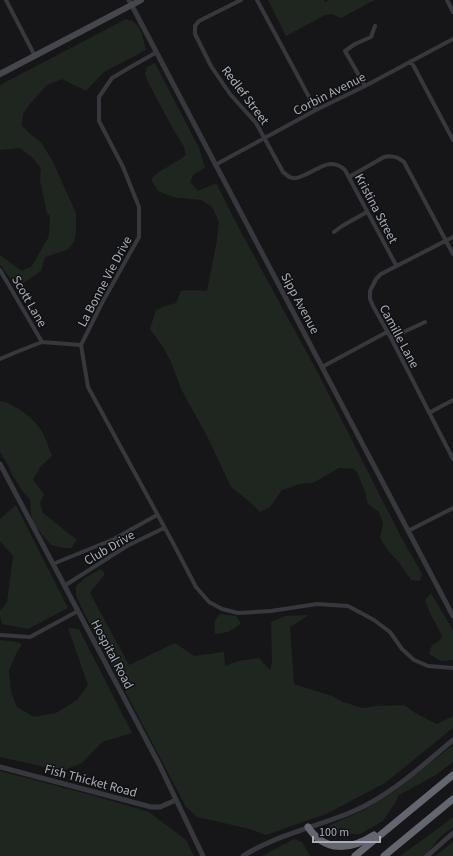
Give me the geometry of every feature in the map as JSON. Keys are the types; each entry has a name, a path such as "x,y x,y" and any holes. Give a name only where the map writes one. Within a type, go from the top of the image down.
{"highway":[{"path":"355,856 453,774"},
{"path":"384,856 453,799"},
{"path":"308,828 314,835 325,843 345,847 366,840 396,822"},
{"path":"389,856 409,835"}],"main road":[{"path":"0,74 131,2 140,0"}],"street":[{"path":"6,0 35,56"},
{"name":"Redlef Street","path":"241,0 199,22 195,26 194,30 211,66 221,82 256,122 265,138"},
{"path":"257,0 316,110"},
{"path":"447,0 453,12"},
{"name":"Sipp Avenue","path":"131,2 215,165 453,616"},
{"path":"365,86 345,52 355,44 371,37 375,26"},
{"name":"Corbin Avenue","path":"215,165 316,110 365,86 453,39"},
{"name":"La Bonne Vie Drive","path":"157,52 112,78 99,97 99,120 123,167 139,207 139,237 102,303 82,345 88,387 196,587 209,602 222,609 238,613 271,611 317,604 348,606 374,620 390,632 402,650 414,660 428,666 453,668"},
{"path":"412,61 453,140"},
{"name":"Kristina Street","path":"265,138 283,172 287,176 300,178 329,164 335,164 345,170 396,266"},
{"path":"349,177 384,157 394,156 400,158 404,162 453,254"},
{"path":"334,232 367,212"},
{"name":"Camille Lane","path":"453,237 381,274 376,279 370,291 370,299 373,306 453,459"},
{"name":"Scott Lane","path":"0,270 42,342"},
{"path":"391,338 425,322"},
{"path":"322,367 387,332"},
{"path":"0,359 42,342 82,345"},
{"path":"429,413 453,400"},
{"name":"Hospital Road","path":"0,464 159,764 203,856"},
{"path":"408,531 453,508"},
{"path":"53,564 114,539 157,515"},
{"name":"Club Drive","path":"64,586 128,546 164,528"},
{"path":"0,635 30,637 78,612"},
{"path":"244,856 277,839 354,811 376,800 406,779 453,740"},
{"name":"Fish Thicket Road","path":"0,767 151,807 160,807 176,800"},
{"path":"427,856 453,833"}],"shaded area":[{"path":"268,0 324,0 325,2 330,0 375,0 341,18 331,14 325,15 286,36"},
{"path":"126,19 138,26 146,50 104,72 86,91 62,79 47,85 23,114 22,126 41,142 53,162 76,213 76,233 74,242 67,250 45,257 41,271 17,287 0,265 0,255 22,271 32,266 49,236 50,216 47,213 40,180 41,168 32,157 19,148 0,150 0,85"},
{"path":"155,63 199,148 205,168 194,174 190,182 198,191 216,183 319,375 399,533 422,574 420,581 411,580 398,561 388,551 380,538 383,523 379,512 368,504 357,472 353,469 339,468 313,483 300,484 282,490 270,507 260,512 231,487 207,436 181,389 171,362 163,347 150,329 156,310 176,303 181,291 207,291 219,222 212,207 201,200 173,197 158,191 151,179 159,172 186,155 184,147 173,129 145,74 147,67"},
{"path":"0,401 10,404 27,414 43,433 52,456 40,467 33,480 44,494 40,503 43,513 77,540 71,548 51,545 34,525 31,514 30,499 12,475 0,452"},
{"path":"16,505 68,608 28,629 2,624 0,617 0,611 7,602 13,556 0,541 0,519"},
{"path":"101,569 105,574 90,593 129,665 175,643 194,656 224,652 225,666 238,661 259,658 270,670 272,663 271,622 285,616 309,615 290,627 294,684 332,696 343,702 362,708 404,705 417,714 437,724 453,716 453,728 385,783 326,814 266,835 250,829 197,817 186,807 76,595 76,586 86,577"},
{"path":"431,593 453,630 453,660 441,661 429,654 432,645 439,641 442,636 425,600"},
{"path":"220,614 236,616 241,623 229,631 215,634 214,623"},
{"path":"68,628 79,629 132,733 102,742 82,763 62,771 0,757 0,640 22,644 9,671 11,691 17,707 34,717 56,713 77,700 88,685"},
{"path":"453,745 453,762 436,775 399,795 383,821 360,834 340,834 329,828 330,825 364,810 395,791"},
{"path":"0,771 149,812 186,840 194,856 0,856"},
{"path":"453,817 453,827 441,836 425,856 400,856 440,827"},
{"path":"294,839 302,842 310,856 262,856"},
{"path":"453,842 453,856 435,856"}]}
